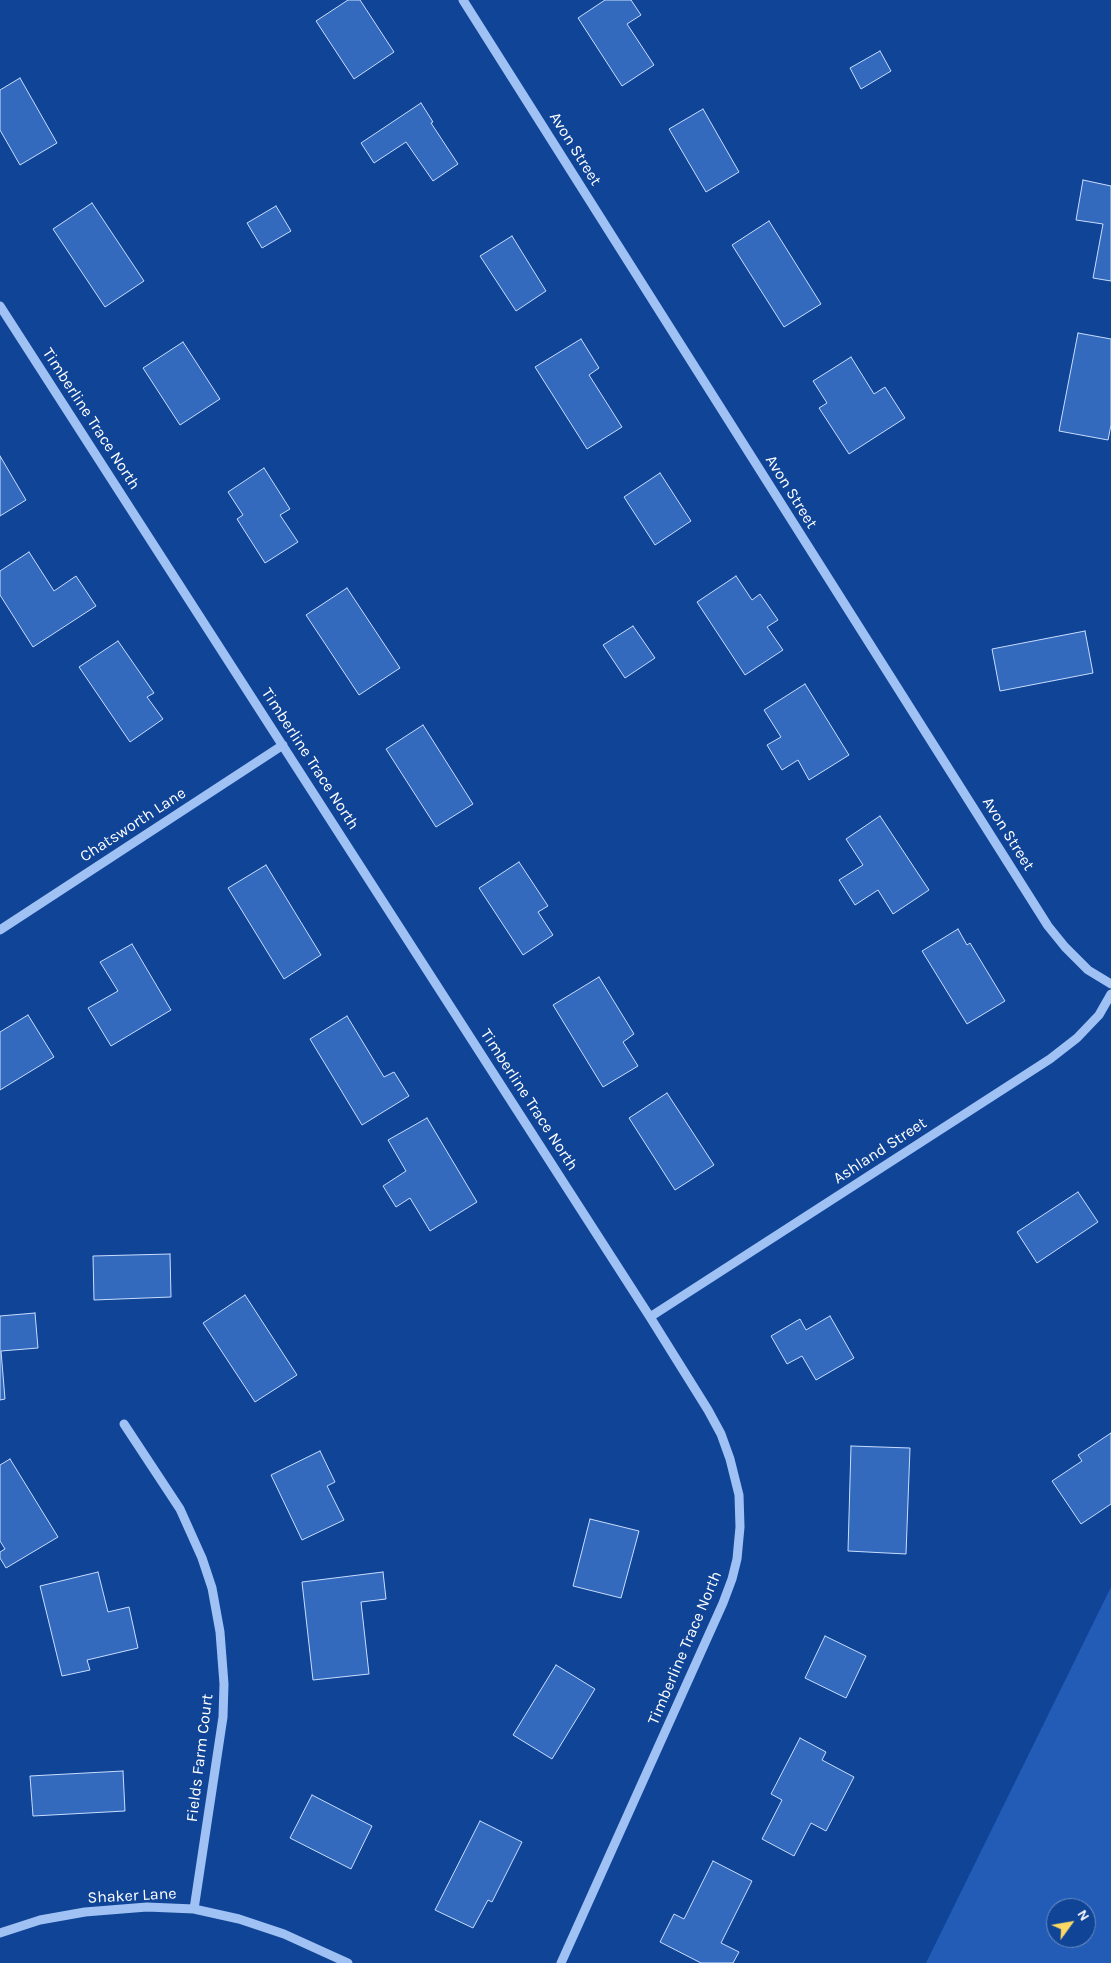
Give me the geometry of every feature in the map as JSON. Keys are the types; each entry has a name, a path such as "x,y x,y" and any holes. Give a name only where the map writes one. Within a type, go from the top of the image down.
{"street":[{"name":"Avon Street","path":"463,0 1048,926 1064,947 1088,970 1111,984"},
{"name":"Timberline Trace North","path":"0,306 650,1317 708,1410 721,1434 730,1459 738,1495 740,1527 737,1559 732,1579 723,1603 561,1963"},
{"name":"Chatsworth Lane","path":"0,930 283,744"},
{"name":"Ashland Street","path":"650,1317 1050,1059 1077,1038 1099,1015 1111,994"},
{"name":"Fields Farm Court","path":"124,1424 183,1517 202,1558 212,1588 220,1632 224,1684 223,1717 194,1909"},
{"name":"Shaker Lane","path":"0,1933 40,1920 85,1912 147,1907 194,1909 240,1919 284,1934 348,1963"}],"shaded area":[{"path":"1111,1587 1111,1963 926,1963"}],"building":[{"path":"348,0 360,0 394,52 354,79 316,21"},
{"path":"605,0 631,0 641,15 627,24 654,65 622,86 578,18"},
{"path":"880,51 891,71 861,89 850,68"},
{"path":"20,78 57,143 20,165 0,130 0,90"},
{"path":"421,103 433,122 431,123 458,164 433,181 406,142 374,163 361,143"},
{"path":"703,109 739,172 706,192 669,129"},
{"path":"1083,180 1111,186 1111,281 1093,278 1103,224 1076,220"},
{"path":"92,203 144,281 105,307 53,229"},
{"path":"276,206 291,231 262,248 247,223"},
{"path":"769,221 821,304 784,327 732,245"},
{"path":"512,236 546,291 516,311 480,256"},
{"path":"1078,333 1111,339 1111,425 1108,440 1059,431"},
{"path":"581,339 599,368 589,375 622,427 587,449 535,367"},
{"path":"183,342 220,399 180,425 143,368"},
{"path":"851,357 874,394 885,387 905,418 849,454 819,408 827,403 813,381"},
{"path":"0,456 26,500 0,516"},
{"path":"264,468 290,509 280,515 298,542 265,563 237,519 243,515 228,492"},
{"path":"660,473 691,521 655,545 624,497"},
{"path":"29,552 54,591 76,576 96,606 33,647 0,595 0,571"},
{"path":"736,576 752,600 760,594 778,620 767,627 783,650 745,675 697,602"},
{"path":"347,588 400,668 359,695 306,615"},
{"path":"633,626 655,658 625,678 603,645"},
{"path":"1085,631 1093,673 1000,691 992,649"},
{"path":"118,641 154,693 147,697 163,719 130,742 79,667"},
{"path":"805,684 849,755 809,780 798,760 782,770 767,745 781,737 764,710"},
{"path":"423,725 473,804 436,827 386,749"},
{"path":"880,816 929,890 893,914 878,890 855,905 839,880 863,865 846,839"},
{"path":"519,862 548,906 538,912 553,935 523,955 479,888"},
{"path":"266,865 321,955 284,979 228,888"},
{"path":"958,929 967,945 970,943 1005,1001 967,1024 922,951"},
{"path":"132,944 171,1010 111,1046 88,1008 118,991 100,962"},
{"path":"599,977 634,1034 623,1042 638,1066 603,1087 553,1005"},
{"path":"28,1015 54,1057 0,1090 0,1032"},
{"path":"347,1016 384,1077 394,1072 409,1096 362,1125 310,1039"},
{"path":"667,1093 714,1165 675,1190 629,1118"},
{"path":"427,1118 477,1202 430,1231 410,1198 396,1207 383,1186 406,1171 388,1140"},
{"path":"1078,1192 1098,1222 1037,1263 1017,1232"},
{"path":"170,1254 171,1297 94,1300 93,1256"},
{"path":"245,1295 297,1375 255,1402 203,1323"},
{"path":"35,1313 38,1348 1,1351 5,1399 0,1400 0,1316"},
{"path":"830,1316 854,1358 816,1380 802,1356 787,1364 771,1336 800,1319 806,1330"},
{"path":"1111,1433 1111,1504 1081,1524 1052,1481 1082,1461 1078,1455"},
{"path":"851,1446 910,1448 906,1554 848,1551"},
{"path":"320,1451 335,1482 327,1486 344,1520 302,1540 271,1475"},
{"path":"10,1459 58,1537 6,1568 0,1558 0,1552 5,1549 0,1541 0,1465"},
{"path":"590,1519 639,1531 621,1598 573,1586"},
{"path":"98,1572 108,1612 129,1607 138,1648 87,1660 90,1670 62,1676 40,1586"},
{"path":"383,1572 386,1599 361,1602 369,1674 313,1680 302,1582"},
{"path":"825,1636 866,1656 846,1698 805,1678"},
{"path":"556,1665 595,1689 552,1759 513,1735"},
{"path":"800,1738 826,1752 822,1760 854,1777 826,1831 811,1823 794,1856 762,1839 782,1800 771,1794"},
{"path":"123,1771 125,1811 33,1816 30,1776"},
{"path":"312,1795 372,1826 351,1869 290,1838"},
{"path":"480,1821 522,1842 492,1902 488,1900 473,1928 435,1910"},
{"path":"713,1861 752,1881 721,1943 739,1952 733,1963 701,1963 660,1942 674,1914 684,1919"}]}
